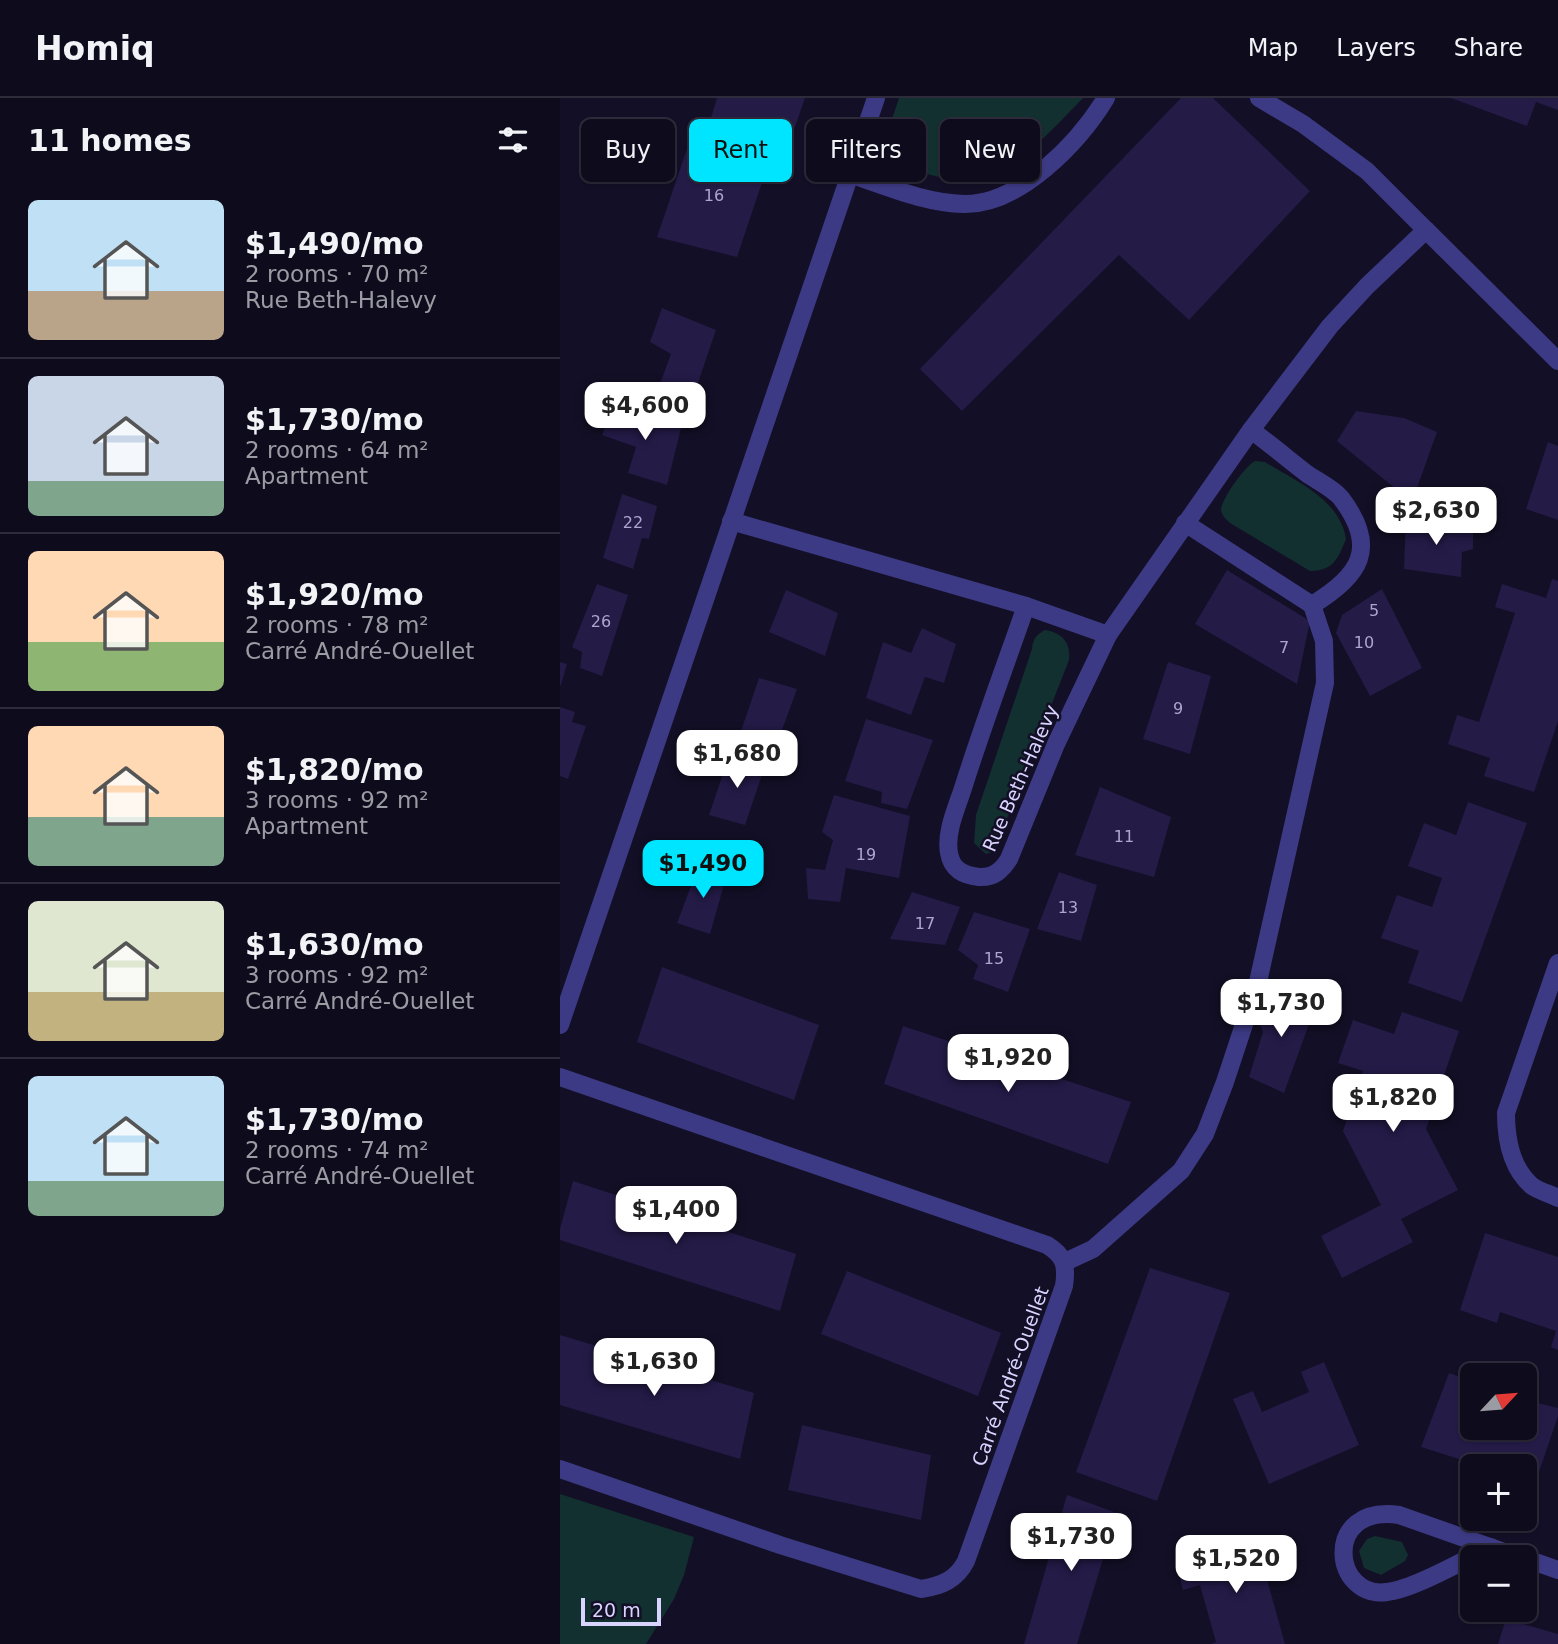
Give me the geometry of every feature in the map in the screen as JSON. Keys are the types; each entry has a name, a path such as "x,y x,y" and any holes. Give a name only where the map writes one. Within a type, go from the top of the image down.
{"street":[{"path":"869,119 876,98"},
{"path":"873,182 917,197 947,202 965,204 1001,197 1033,178 1063,151 1095,115 1106,98"},
{"path":"1259,98 1303,124 1367,171 1558,361"},
{"path":"560,1026 846,182"},
{"name":"Rue Beth-Halevy","path":"1026,606 980,735 952,825 949,854 953,866 961,873 987,877 1002,870 1009,859 1056,744 1108,635 1251,430 1330,326 1426,229"},
{"path":"1251,430 1340,497 1360,532 1363,550 1348,578 1335,591 1312,605"},
{"path":"732,521 1026,606 1108,635"},
{"path":"560,1077 1047,1245 1060,1254 1065,1262 1093,1249 1181,1171 1205,1134 1258,982 1325,683 1324,641 1312,605 1185,523"},
{"path":"1558,963 1506,1113 1506,1137 1514,1161 1532,1186 1558,1198"},
{"name":"Carré André-Ouellet","path":"560,1469 780,1545 921,1589 934,1587 960,1573 966,1561 1064,1286 1065,1262"},
{"path":"1386,1513 1492,1547 1400,1590 1377,1593 1367,1591 1353,1580 1344,1556 1345,1542 1355,1524 1361,1518 1386,1513"},
{"path":"1537,1563 1558,1570"}],"green space":[{"path":"899,98 1083,98 1040,141 1040,119 940,119 940,177 926,173 926,119 892,119"},
{"path":"1255,461 1265,462 1302,484 1326,502 1335,513 1346,539 1337,558 1329,566 1310,571 1224,517 1221,509 1226,497 1240,475"},
{"path":"1045,630 1064,639 1069,660 997,844 992,852 986,854 974,843 976,815 1033,643"},
{"path":"560,1494 694,1537 684,1575 674,1599 646,1644 560,1644"},
{"path":"1375,1536 1402,1542 1408,1555 1405,1561 1381,1575 1364,1568 1359,1551 1367,1539"}],"building":[{"path":"717,98 805,98 792,136 792,119 711,119"},
{"path":"1181,98 1213,98 1310,191 1189,320 1119,255 962,411 920,369"},
{"path":"1451,98 1558,98 1558,110 1536,102 1527,126"},
{"path":"689,143 689,182 762,182 737,257 657,237"},
{"path":"662,308 716,330 689,409 655,397 671,354 650,342"},
{"path":"615,402 681,428 667,485 628,473 636,447 602,435"},
{"path":"1356,411 1404,418 1437,432 1412,502 1337,441"},
{"path":"1548,442 1558,446 1558,520 1526,509"},
{"path":"622,494 657,506 649,539 642,538 633,569 603,558"},
{"path":"1406,519 1473,527 1473,549 1462,552 1461,577 1404,569"},
{"path":"1227,570 1310,621 1297,684 1195,624"},
{"path":"1552,579 1558,581 1558,721 1534,792 1484,776 1490,758 1448,744 1457,715 1479,722 1515,613 1495,607 1502,584 1546,598"},
{"path":"597,584 628,595 602,676 580,668 582,652 572,647"},
{"path":"1382,589 1422,668 1370,696 1336,633 1342,615"},
{"path":"786,590 838,613 825,656 769,632"},
{"path":"922,628 956,644 944,683 925,677 911,715 866,698 883,642 911,653"},
{"path":"560,662 567,664 561,685 560,685"},
{"path":"1168,662 1211,676 1190,754 1143,739"},
{"path":"759,678 797,689 778,741 741,731"},
{"path":"560,707 575,712 572,722 586,726 568,779 560,776"},
{"path":"866,719 933,740 907,809 881,803 882,792 845,781"},
{"path":"729,756 765,766 745,825 709,815"},
{"path":"1100,787 1171,817 1154,877 1075,855"},
{"path":"834,795 910,816 899,878 846,868 840,902 808,899 806,868 825,870 833,840 822,832"},
{"path":"1468,802 1527,823 1462,1002 1408,983 1419,951 1381,938 1397,895 1432,907 1442,878 1408,866 1424,823 1456,835"},
{"path":"699,865 727,874 710,934 677,923"},
{"path":"1059,872 1097,885 1081,941 1037,929"},
{"path":"912,892 960,907 945,945 890,939"},
{"path":"974,912 1030,929 1008,992 973,979 978,965 958,950"},
{"path":"662,967 819,1025 794,1100 637,1042"},
{"path":"1274,987 1295,992 1293,999 1315,1008 1284,1093 1249,1077 1263,1032 1260,1025"},
{"path":"1402,1012 1459,1031 1426,1129 1458,1190 1401,1219 1413,1242 1342,1278 1321,1236 1381,1205 1343,1131 1363,1071 1338,1063 1353,1020 1394,1034"},
{"path":"903,1026 1131,1102 1108,1164 884,1084"},
{"path":"573,1181 796,1254 780,1311 560,1240 560,1229"},
{"path":"1485,1233 1558,1257 1558,1350 1551,1347 1556,1331 1500,1312 1497,1323 1460,1310"},
{"path":"1150,1268 1230,1293 1157,1501 1076,1472"},
{"path":"847,1271 1001,1333 978,1396 821,1334"},
{"path":"560,1335 754,1393 740,1459 560,1405"},
{"path":"1324,1362 1359,1445 1269,1484 1233,1399 1253,1391 1262,1412 1309,1392 1301,1372"},
{"path":"1449,1373 1460,1377 1460,1440 1537,1440 1537,1403 1558,1408 1558,1416 1537,1478 1537,1454 1460,1454 1460,1459 1421,1447"},
{"path":"802,1425 931,1455 921,1520 788,1490"},
{"path":"1067,1495 1117,1513 1077,1644 1024,1644"},
{"path":"1256,1540 1285,1644 1211,1644 1216,1642 1200,1585 1183,1590 1178,1571 1192,1567 1189,1558"},
{"path":"1505,1622 1516,1622 1558,1634 1558,1644 1498,1644"}]}
